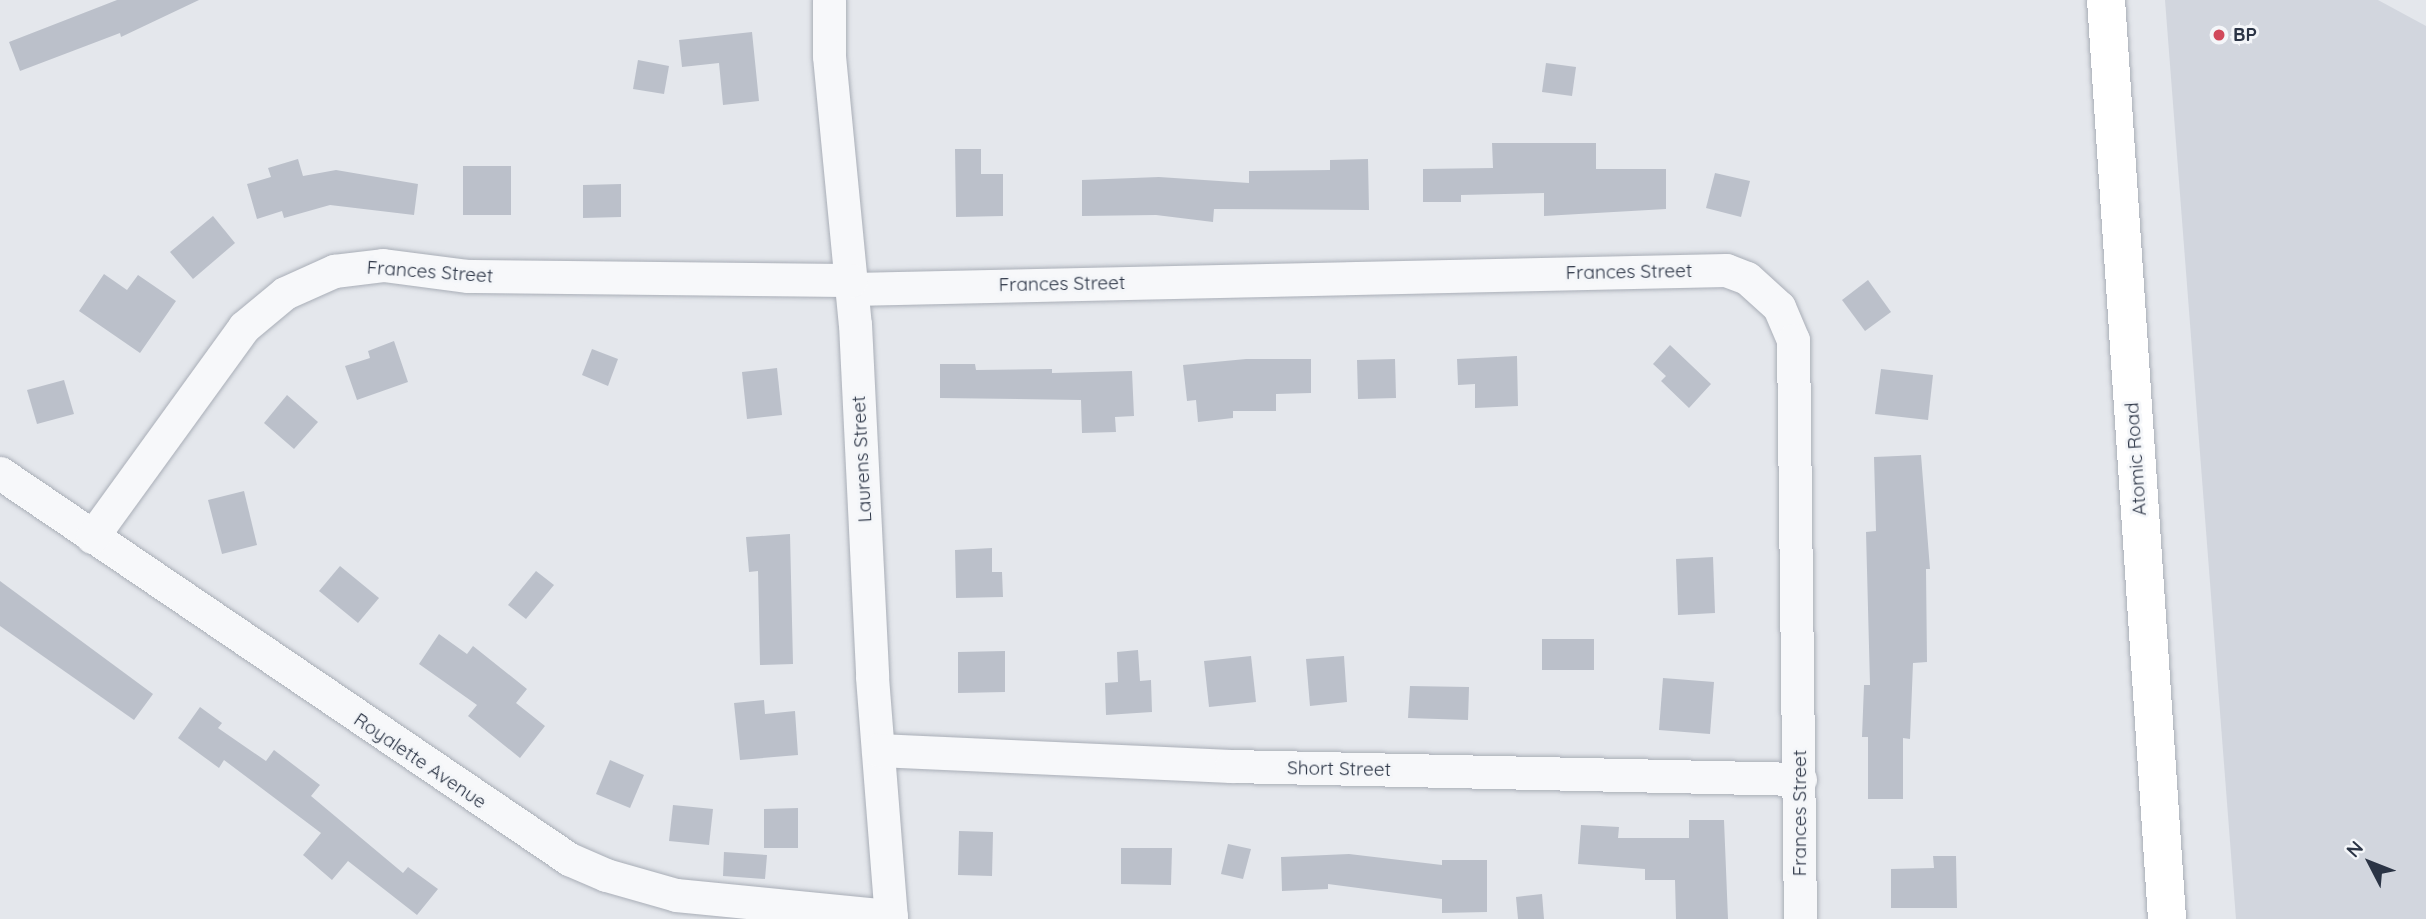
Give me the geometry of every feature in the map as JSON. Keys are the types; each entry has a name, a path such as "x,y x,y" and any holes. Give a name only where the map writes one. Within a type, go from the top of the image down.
{"main road":[{"name":"Atomic Road","path":"2106,0 2167,919"}],"street":[{"name":"Laurens Street","path":"829,0 829,56 851,284 878,750 891,918"},
{"name":"Frances Street","path":"92,537 244,327 285,292 334,271 383,265 468,276 851,284 1726,270 1747,278 1779,307 1793,340 1800,919"},
{"name":"Royalette Avenue","path":"0,473 569,859 606,875 676,895 891,918"},
{"name":"Short Street","path":"878,750 1231,766 1800,779"}],"shaded area":[{"path":"2165,0 2378,0 2426,26 2426,919 2236,919"}],"building":[{"path":"117,0 199,0 121,37 120,33 20,71 9,42"},
{"path":"752,32 759,101 723,105 719,63 682,67 679,40"},
{"path":"638,60 669,66 664,94 633,89"},
{"path":"1546,63 1576,67 1572,96 1542,92"},
{"path":"1492,143 1596,143 1596,169 1666,169 1666,209 1544,216 1544,193 1461,195 1461,202 1423,202 1423,169 1493,168"},
{"path":"955,149 981,149 981,174 1003,174 1003,216 956,217"},
{"path":"298,159 303,176 336,170 418,184 414,215 330,205 284,218 282,211 257,219 247,184 271,177 268,168"},
{"path":"1368,159 1369,210 1214,209 1213,222 1156,215 1082,216 1082,180 1159,177 1249,183 1249,171 1330,170 1330,160"},
{"path":"463,166 511,166 511,215 463,215"},
{"path":"1715,173 1750,181 1741,217 1706,208"},
{"path":"621,184 621,217 583,218 583,185"},
{"path":"213,216 235,243 193,279 170,252"},
{"path":"104,274 127,290 138,275 176,301 140,353 79,311"},
{"path":"1868,280 1891,312 1865,331 1842,300"},
{"path":"394,341 408,382 357,400 345,366 370,358 368,351"},
{"path":"1670,345 1711,384 1689,408 1661,381 1666,376 1653,364"},
{"path":"592,349 618,359 608,386 582,375"},
{"path":"1517,356 1518,406 1475,408 1475,384 1458,385 1457,359"},
{"path":"1246,359 1311,359 1311,393 1276,394 1276,411 1233,411 1233,418 1198,422 1196,400 1187,401 1183,365"},
{"path":"1395,359 1396,398 1358,399 1357,360"},
{"path":"940,364 975,364 976,370 1052,369 1052,373 1132,371 1134,416 1115,417 1116,432 1082,433 1081,400 940,398"},
{"path":"777,368 782,415 747,419 742,372"},
{"path":"1881,369 1933,375 1928,420 1875,414"},
{"path":"64,380 74,414 37,424 27,390"},
{"path":"287,395 318,422 294,449 264,423"},
{"path":"1921,455 1930,569 1926,569 1927,662 1913,663 1910,739 1903,738 1903,799 1868,799 1868,737 1862,737 1864,685 1870,685 1866,532 1876,531 1874,457"},
{"path":"244,491 257,545 222,554 208,500"},
{"path":"790,534 793,664 760,665 758,571 749,572 746,537"},
{"path":"992,548 992,572 1002,572 1003,597 956,598 955,550"},
{"path":"1713,557 1715,613 1678,615 1676,559"},
{"path":"340,566 379,598 358,623 319,591"},
{"path":"536,571 554,585 526,619 508,605"},
{"path":"0,581 153,694 134,720 0,626"},
{"path":"439,634 467,654 473,646 527,689 516,703 545,726 520,758 468,716 477,705 419,664"},
{"path":"1542,639 1594,639 1594,670 1542,670"},
{"path":"1138,650 1140,681 1151,680 1152,712 1106,715 1105,683 1118,682 1117,652"},
{"path":"1005,651 1005,692 958,693 958,652"},
{"path":"1251,656 1256,702 1209,707 1204,661"},
{"path":"1344,656 1347,702 1310,706 1306,659"},
{"path":"1663,678 1714,682 1710,734 1659,730"},
{"path":"1410,686 1469,687 1468,720 1408,718"},
{"path":"764,700 765,714 795,711 798,755 740,760 734,703"},
{"path":"200,707 222,723 218,728 266,761 274,750 320,785 311,796 403,873 408,867 438,889 417,915 348,861 332,880 303,855 321,833 224,760 219,768 178,738"},
{"path":"610,760 644,775 630,808 596,794"},
{"path":"673,805 713,809 709,845 669,841"},
{"path":"798,808 798,848 764,848 764,809"},
{"path":"1689,820 1724,820 1728,919 1676,919 1675,880 1645,880 1645,869 1578,864 1581,825 1619,827 1618,838 1689,838"},
{"path":"959,831 993,832 992,876 958,875"},
{"path":"1228,844 1251,849 1243,879 1221,874"},
{"path":"1121,848 1172,848 1171,885 1121,884"},
{"path":"724,852 767,855 765,879 723,876"},
{"path":"1349,854 1442,865 1442,860 1487,860 1487,912 1442,913 1442,899 1328,884 1328,889 1282,891 1281,857"},
{"path":"1933,856 1956,856 1957,908 1891,908 1891,869 1934,868"},
{"path":"1542,894 1544,919 1518,919 1516,897"}],"place":[{"name":"BP","path":"2219,35"}]}
